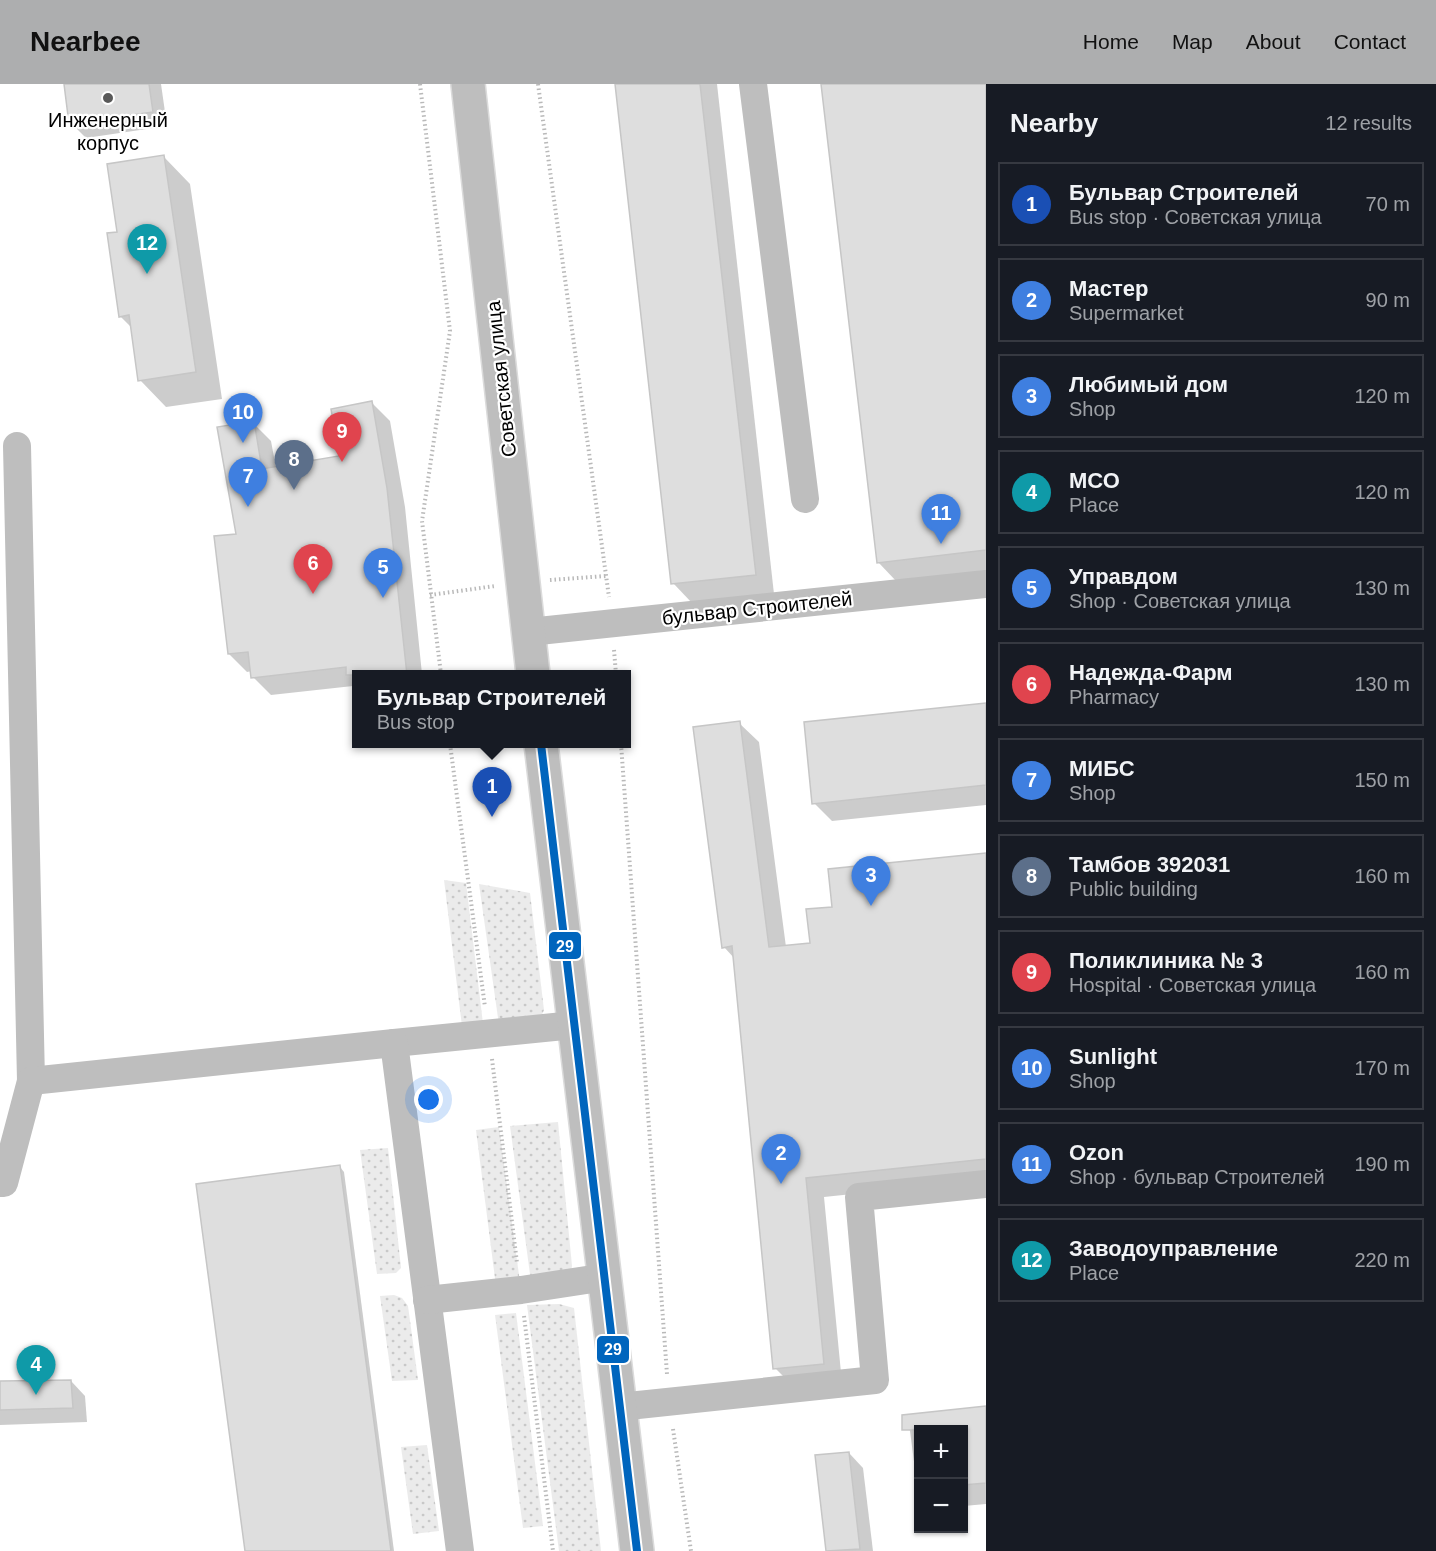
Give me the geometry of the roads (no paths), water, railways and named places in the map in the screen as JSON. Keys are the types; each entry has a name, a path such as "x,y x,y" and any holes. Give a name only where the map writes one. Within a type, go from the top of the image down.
{"main road":[{"name":"Советская улица","path":"468,84 533,670"},
{"path":"542,748 637,1551"}],"street":[{"path":"753,84 805,499"},
{"path":"0,1184 4,1183 31,1081 17,446"},
{"name":"бульвар Строителей","path":"529,632 986,585"},
{"path":"31,1081 574,1025"},
{"path":"394,1043 460,1551"},
{"path":"619,1407 875,1380 859,1197 986,1184"},
{"path":"427,1300 521,1290 606,1277"}],"place":[{"name":"Инженерный корпус","path":"108,98"},
{"name":"Заводоуправление","path":"147,274"},
{"name":"Sunlight","path":"243,443"},
{"name":"Поликлиника № 3","path":"342,462"},
{"name":"Тамбов 392031","path":"294,490"},
{"name":"МИБС","path":"248,507"},
{"name":"Ozon","path":"941,544"},
{"name":"Надежда-Фарм","path":"313,594"},
{"name":"Управдом","path":"383,598"},
{"name":"Бульвар Строителей","path":"492,817"},
{"name":"Любимый дом","path":"871,906"},
{"name":"Мастер","path":"781,1184"},
{"name":"МСО","path":"36,1395"}]}
